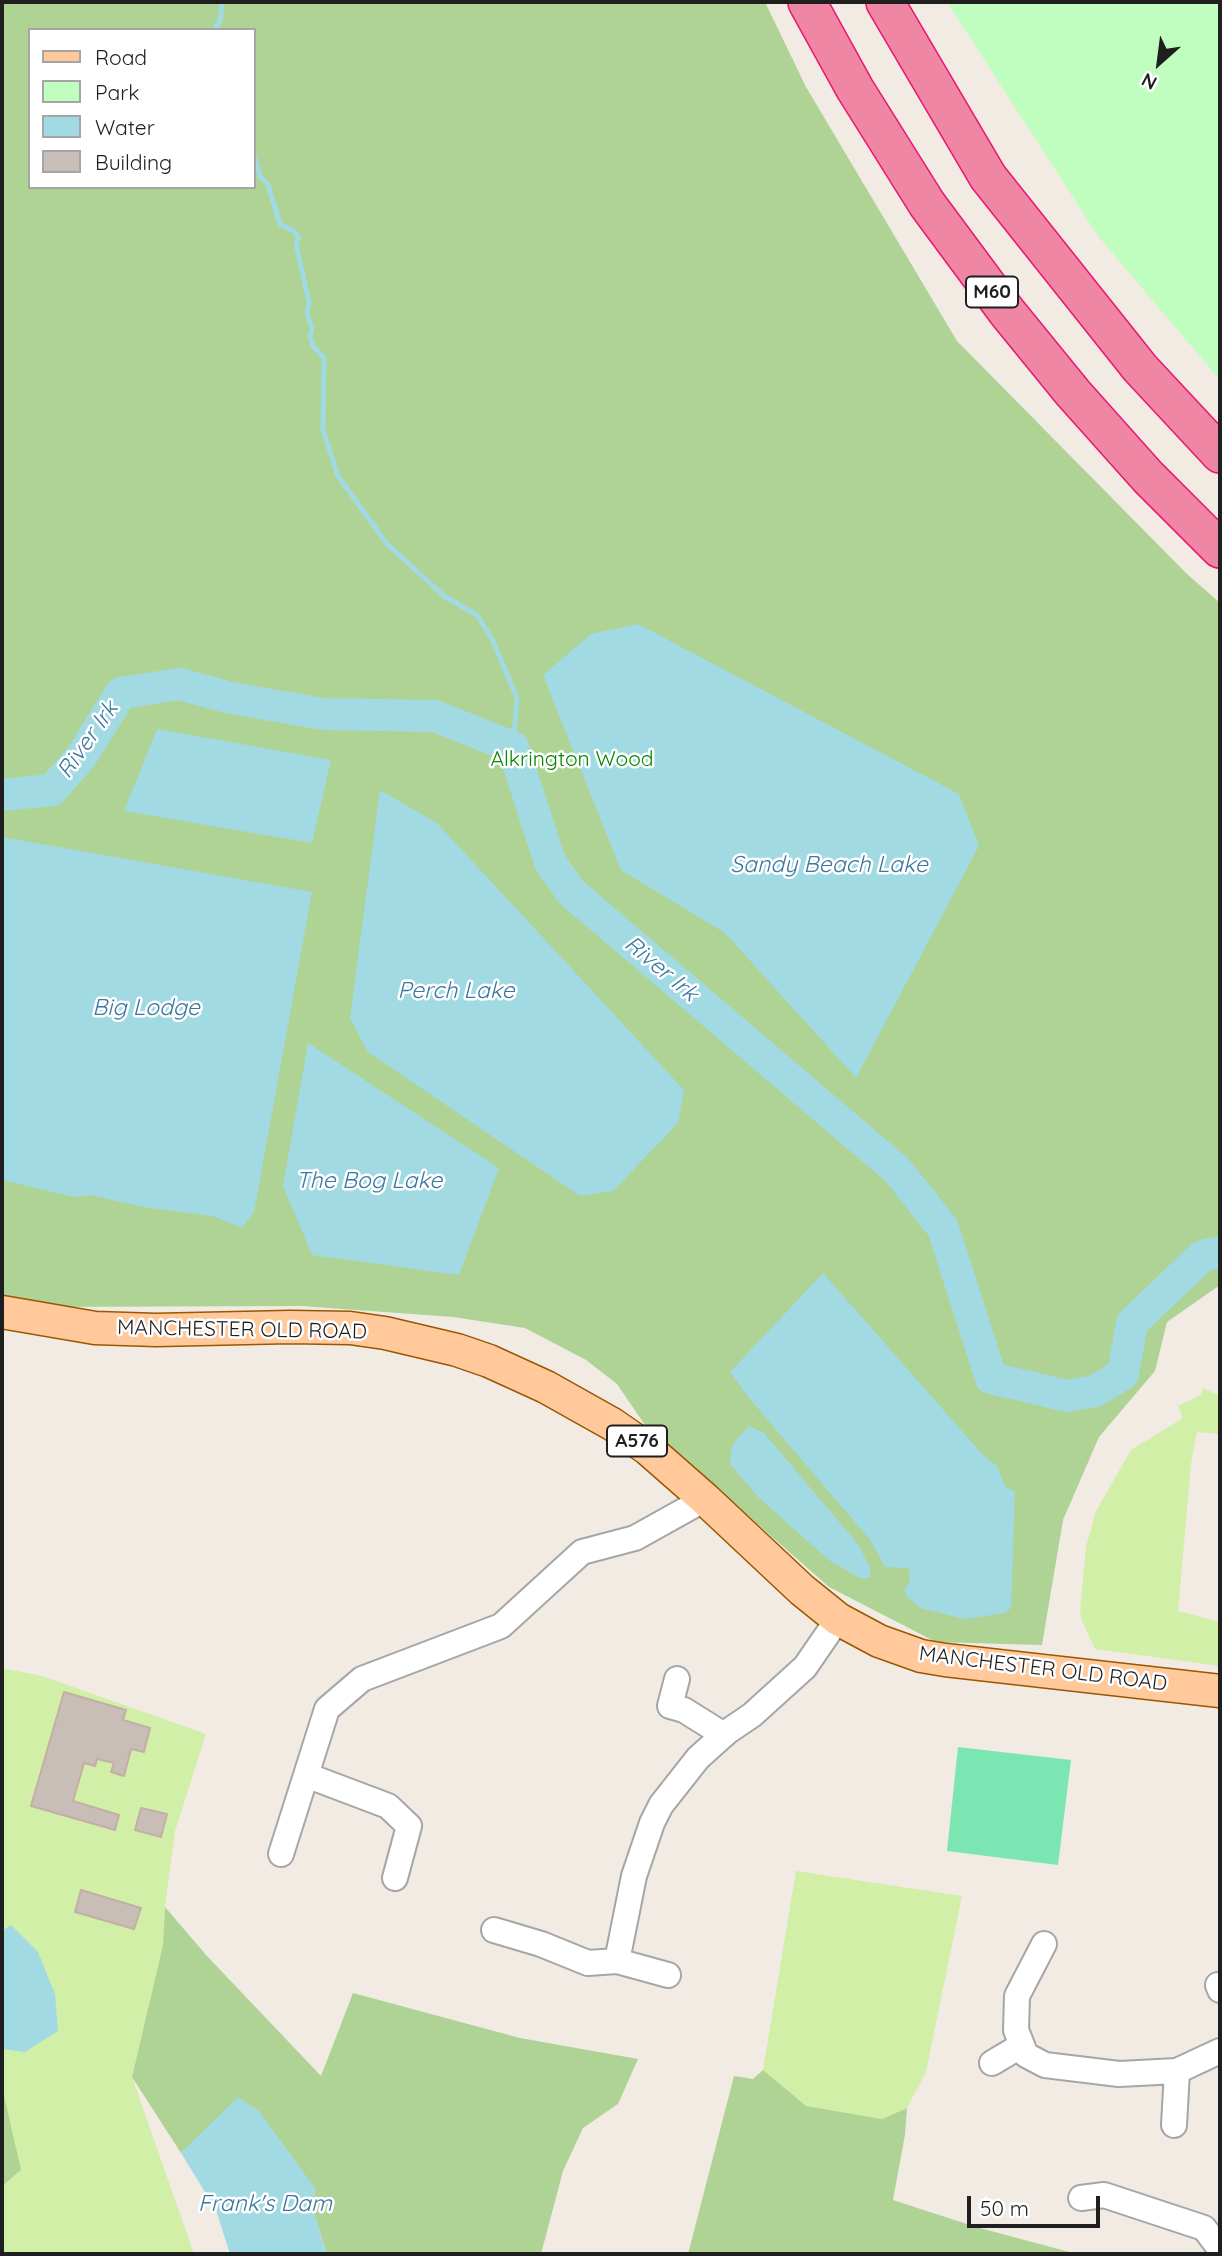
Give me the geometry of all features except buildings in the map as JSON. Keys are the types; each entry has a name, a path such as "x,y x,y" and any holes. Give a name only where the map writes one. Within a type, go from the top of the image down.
{"highway":[{"name":"M60","path":"807,2 855,89 927,204 1007,312 1129,456 1220,549"},
{"path":"885,2 988,177 1140,368 1220,454"}],"main road":[{"name":"MANCHESTER OLD ROAD","path":"2,1312 94,1328 350,1328 444,1347 489,1361 546,1387 612,1424 648,1449 802,1590 838,1619 879,1641 921,1656 1220,1691"}],"street":[{"path":"281,1853 327,1709 362,1679 501,1626 582,1552 635,1538 705,1499"},
{"path":"617,1961 634,1877 661,1805 698,1758 723,1735 752,1715 805,1667 838,1619"},
{"path":"677,1679 670,1706 684,1710 723,1735"},
{"path":"306,1775 388,1806 409,1826 395,1878"},
{"path":"494,1930 590,1963 617,1961 668,1975"},
{"path":"1044,1944 1017,1996 1016,2030 1026,2055 1045,2065 1119,2074 1177,2071 1220,2051"},
{"path":"992,2063 1022,2045"},
{"path":"1174,2125 1177,2071"},
{"path":"1081,2198 1104,2195 1204,2228 1220,2249"}],"green space":[{"name":"Alkrington Wood","path":"2,2 765,2 806,87 957,341 1187,574 1220,603 1220,1285 1167,1322 1155,1371 1099,1437 1063,1520 1042,1645 936,1642 829,1587 645,1425 617,1384 586,1360 525,1328 453,1317 301,1306 28,1307 2,1299"},
{"path":"947,2 1220,2 1220,380 1098,236"},
{"path":"1203,1388 1220,1396 1220,1434 1197,1432 1191,1464 1178,1611 1220,1622 1220,1666 1095,1649 1080,1612 1086,1547 1096,1511 1131,1450 1183,1418 1178,1406 1201,1395"},
{"path":"2,1668 42,1676 206,1734 175,1831 163,1945 132,2077 194,2254 2,2254"},
{"path":"958,1747 1071,1760 1058,1865 947,1851"},
{"path":"796,1871 962,1896 926,2072 907,2108 882,2119 805,2106 763,2070"},
{"path":"165,1907 207,1956 321,2076 353,1993 520,2038 638,2059 618,2104 583,2128 563,2171 541,2254 327,2254 313,2210 315,2188 203,2132 181,2153 132,2077 163,1945"},
{"path":"763,2070 806,2106 882,2119 907,2108 893,2200 976,2227 1077,2254 688,2254 734,2076 753,2079"},
{"path":"2,2087 21,2170 2,2186"}],"water":[{"name":"Sandy Beach Lake","path":"638,624 959,794 979,846 856,1078 725,933 621,870 543,675 591,634"},
{"path":"157,729 331,760 312,843 124,811"},
{"name":"Perch Lake","path":"380,790 437,823 684,1090 678,1123 613,1191 580,1196 368,1052 350,1018"},
{"name":"Big Lodge","path":"2,837 312,892 254,1212 242,1228 213,1216 143,1207 91,1195 74,1197 2,1180"},
{"name":"The Bog Lake","path":"308,1043 499,1168 459,1275 312,1255 283,1186"},
{"path":"823,1273 984,1456 997,1466 1005,1486 1015,1492 1011,1608 1005,1613 965,1619 921,1608 907,1597 904,1590 910,1582 909,1568 885,1567 871,1541 730,1372"},
{"path":"749,1426 764,1433 858,1544 870,1568 870,1578 860,1578 830,1561 759,1498 730,1464 732,1445"},
{"path":"11,1925 38,1952 55,1994 58,2031 25,2052 2,2049 2,1931"},
{"name":"Frank's Dam","path":"238,2097 259,2111 315,2188 313,2210 327,2254 230,2254 216,2210 181,2153"}],"waterway":[{"path":"215,28 220,21 222,2"},
{"path":"256,163 260,176 268,185 280,224 295,232 299,238 296,244 309,302 307,313 312,329 310,336 313,346 324,358 323,430 338,476 387,544 444,596 477,615 493,641 517,698 513,747"},
{"name":"River Irk","path":"2,795 52,790 81,757 121,693 179,684 231,698 323,714 435,716 513,747 550,862 571,892 897,1170 943,1228 991,1378 1067,1396 1095,1391 1123,1374 1132,1323 1202,1256 1220,1252"}]}
